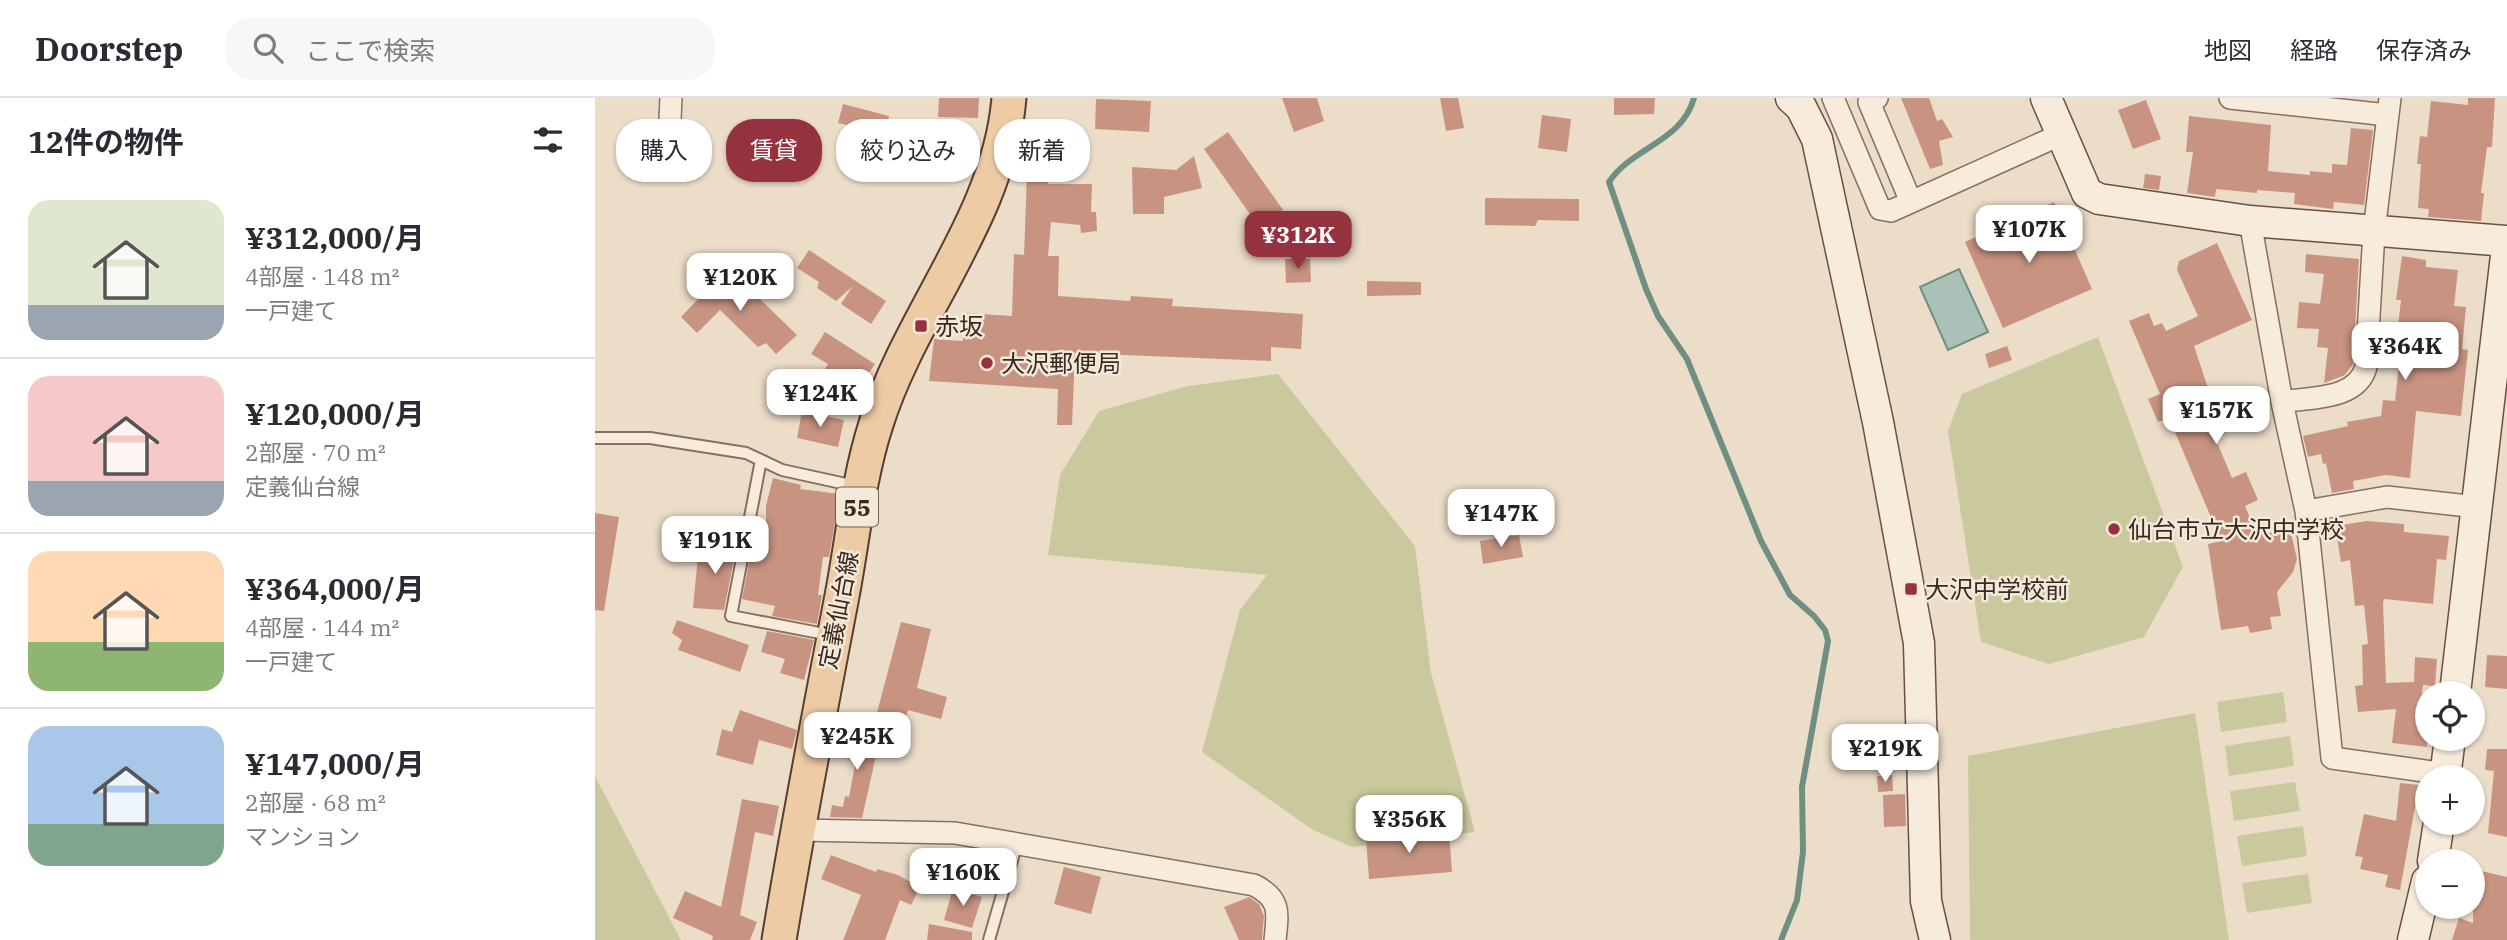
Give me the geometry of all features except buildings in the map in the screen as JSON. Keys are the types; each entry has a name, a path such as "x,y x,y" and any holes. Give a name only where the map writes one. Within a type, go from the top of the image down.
{"main road":[{"name":"定義仙台線","path":"779,940 863,466 888,387 961,247 992,176 1002,150 1009,98"}],"street":[{"path":"670,119 671,98"},
{"path":"1791,98 1801,107 1817,139 1878,422 1919,643 1925,760 1926,901 1935,940"},
{"path":"1833,98 1880,209 1891,211 2062,134"},
{"path":"1877,98 1868,102 1911,202"},
{"path":"2046,98 2087,193 2099,199 2250,220 2507,241"},
{"path":"2230,98 2389,107 2374,232 2363,379 2354,388 2282,402"},
{"path":"2250,220 2282,402 2306,511 2332,758 2415,770"},
{"path":"2456,681 2477,507 2500,380 2507,247"},
{"path":"2306,511 2387,497 2477,507"},
{"path":"799,830 955,833 1254,885 1270,893 1278,911 1276,940"},
{"path":"2413,940 2418,919"}],"lane":[{"path":"595,438 650,438 746,453 782,470 860,488"},
{"path":"761,460 731,615 834,636"},
{"path":"989,940 1017,844"}],"green space":[{"path":"2098,337 2183,567 2144,637 2049,664 1981,642 1948,431 1962,394"},
{"path":"1278,374 1415,546 1431,673 1475,832 1352,847 1313,830 1202,752 1240,610 1267,575 1048,555 1060,475 1099,411 1188,386"},
{"path":"2283,692 2287,722 2221,732 2217,702"},
{"path":"2195,713 2229,940 1970,940 1968,756"},
{"path":"2290,736 2294,766 2229,776 2225,746"},
{"path":"595,776 681,940 595,940"},
{"path":"2295,782 2300,811 2234,821 2230,791"},
{"path":"2303,826 2307,856 2242,866 2237,836"},
{"path":"2308,874 2312,903 2247,913 2242,883"}],"shaded area":[{"path":"1959,269 1988,332 1948,350 1920,287"}],"waterway":[{"path":"1694,98 1679,125 1630,160 1609,182 1646,289 1658,316 1687,359 1761,541 1790,595 1814,616 1825,630 1828,641 1802,787 1803,852 1797,900 1781,940"}],"place":[{"name":"赤坂","path":"921,326"},
{"name":"大沢郵便局","path":"987,363"},
{"name":"仙台市立大沢中学校","path":"2114,529"},
{"name":"大沢中学校前","path":"1911,589"}]}
